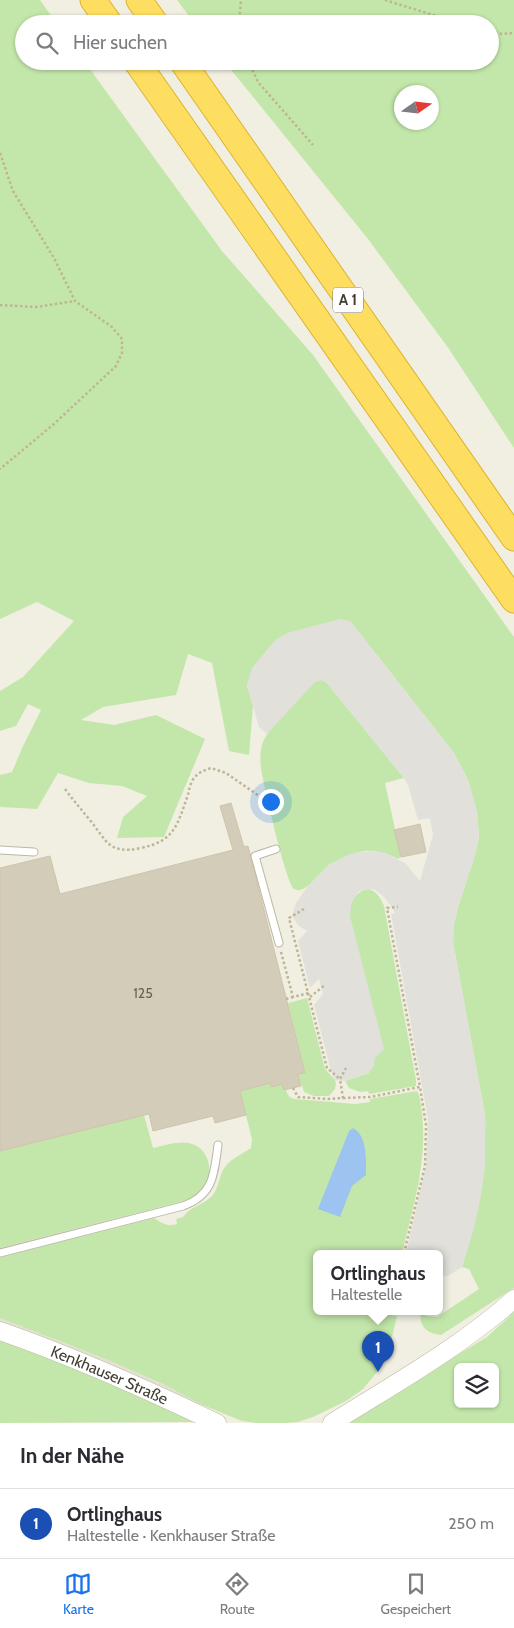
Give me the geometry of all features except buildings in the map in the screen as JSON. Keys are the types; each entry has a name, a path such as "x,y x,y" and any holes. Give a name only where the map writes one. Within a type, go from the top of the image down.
{"highway":[{"path":"93,0 104,15"},
{"path":"139,0 150,15"},
{"name":"A 1","path":"142,70 514,600"},
{"name":"A 1","path":"188,70 514,538"}],"street":[{"path":"332,1423 462,1341 492,1319 514,1299"},
{"name":"Kenkhauser Straße","path":"0,1330 93,1366 217,1423"}],"lane":[{"path":"276,849 255,856 279,943"},
{"path":"0,850 34,852"},
{"path":"0,1253 183,1206 196,1200 209,1187 218,1145"}],"path":[{"path":"240,15 241,0"},
{"path":"385,0 433,15"},
{"path":"499,33 514,33"},
{"path":"252,70 258,82 313,146"},
{"path":"0,153 13,190 54,258 75,301 112,327 122,339 122,353 116,366 54,424 0,469"},
{"path":"0,305 36,307 75,301"},
{"path":"65,789 105,841 121,850 157,845 167,839 175,828 193,778 211,768 226,773 262,798"},
{"path":"398,907 386,908 426,1125 424,1166 405,1250"},
{"path":"304,909 289,918 327,1068 340,1079"},
{"path":"281,952 293,997"},
{"path":"286,999 310,995 324,985"},
{"path":"343,1098 340,1079 346,1068"},
{"path":"294,1088 298,1096 328,1099 370,1097 420,1088"}],"shaded area":[{"path":"340,619 350,621 454,753 468,780 477,812 479,837 458,907 454,924 453,942 485,1115 485,1167 474,1228 462,1267 448,1276 443,1275 443,1250 407,1250 426,1166 428,1119 391,914 395,913 384,897 374,889 358,892 351,904 350,916 384,1049 375,1058 374,1066 369,1073 345,1081 335,1080 331,1071 314,1005 323,994 319,979 310,988 298,941 307,931 299,926 292,916 296,903 308,886 328,865 350,854 370,851 385,853 405,863 420,881 433,835 430,818 418,820 408,785 404,778 327,683 322,680 315,682 267,734 259,727 247,685 252,668 275,640 287,633"},
{"path":"0,1318 103,1358 163,1384 200,1404 194,1422 174,1410 0,1340"}],"green space":[{"path":"0,0 40,0 51,15 15,15 15,70 91,70 222,251 313,355 514,637 514,1288 441,1335 428,1331 421,1322 420,1315 437,1317 443,1315 443,1313 479,1289 469,1269 462,1267 472,1230 483,1173 485,1115 453,942 454,924 458,907 479,837 477,812 468,780 454,753 350,621 247,685 253,706 249,755 229,751 212,663 188,654 176,695 103,707 81,720 114,725 156,715 205,739 164,837 117,838 123,817 147,796 122,786 89,783 58,773 37,809 0,807 0,775 12,772 41,710 28,704 16,726 0,731 0,691 23,677 74,621 37,602 0,619"},
{"path":"177,0 514,0 514,448 449,349 368,239 231,70 499,70 499,15 188,15"},
{"path":"318,680 327,683 404,778 385,783 401,857 398,859 374,851 357,853 326,867 308,886 299,890 294,889 290,883 286,870 270,811 261,765 261,754 262,745 270,730 304,691"},
{"path":"369,889 382,900 384,906 416,1080 416,1086 370,1094 367,1091 360,1092 349,1088 345,1081 369,1073 349,911 355,896"},
{"path":"307,998 325,1069 335,1080 336,1084 335,1089 329,1096 314,1096 304,1092 298,1074 305,1072 288,1003"},
{"path":"270,1083 271,1087 282,1084 284,1090 293,1099 355,1104 370,1102 370,1099 417,1091 419,1095 423,1136 420,1175 403,1250 313,1250 313,1315 397,1316 389,1349 377,1372 363,1389 346,1401 298,1422 256,1423 242,1421 200,1404 163,1384 103,1358 0,1318 0,1257 154,1218 167,1225 177,1224 176,1219 183,1217 212,1196 226,1166 251,1148 252,1139 240,1091"},
{"path":"144,1115 153,1148 174,1143 190,1143 201,1149 205,1154 209,1167 208,1181 199,1194 180,1202 0,1248 0,1151"},
{"path":"514,1312 514,1423 345,1423 487,1337"},
{"path":"0,1340 123,1387 194,1422 0,1423"}],"water":[{"path":"353,1128 358,1132 364,1143 366,1175 352,1186 340,1217 318,1209 349,1131"}],"place":[{"name":"Ortlinghaus","path":"378,1372"}]}
